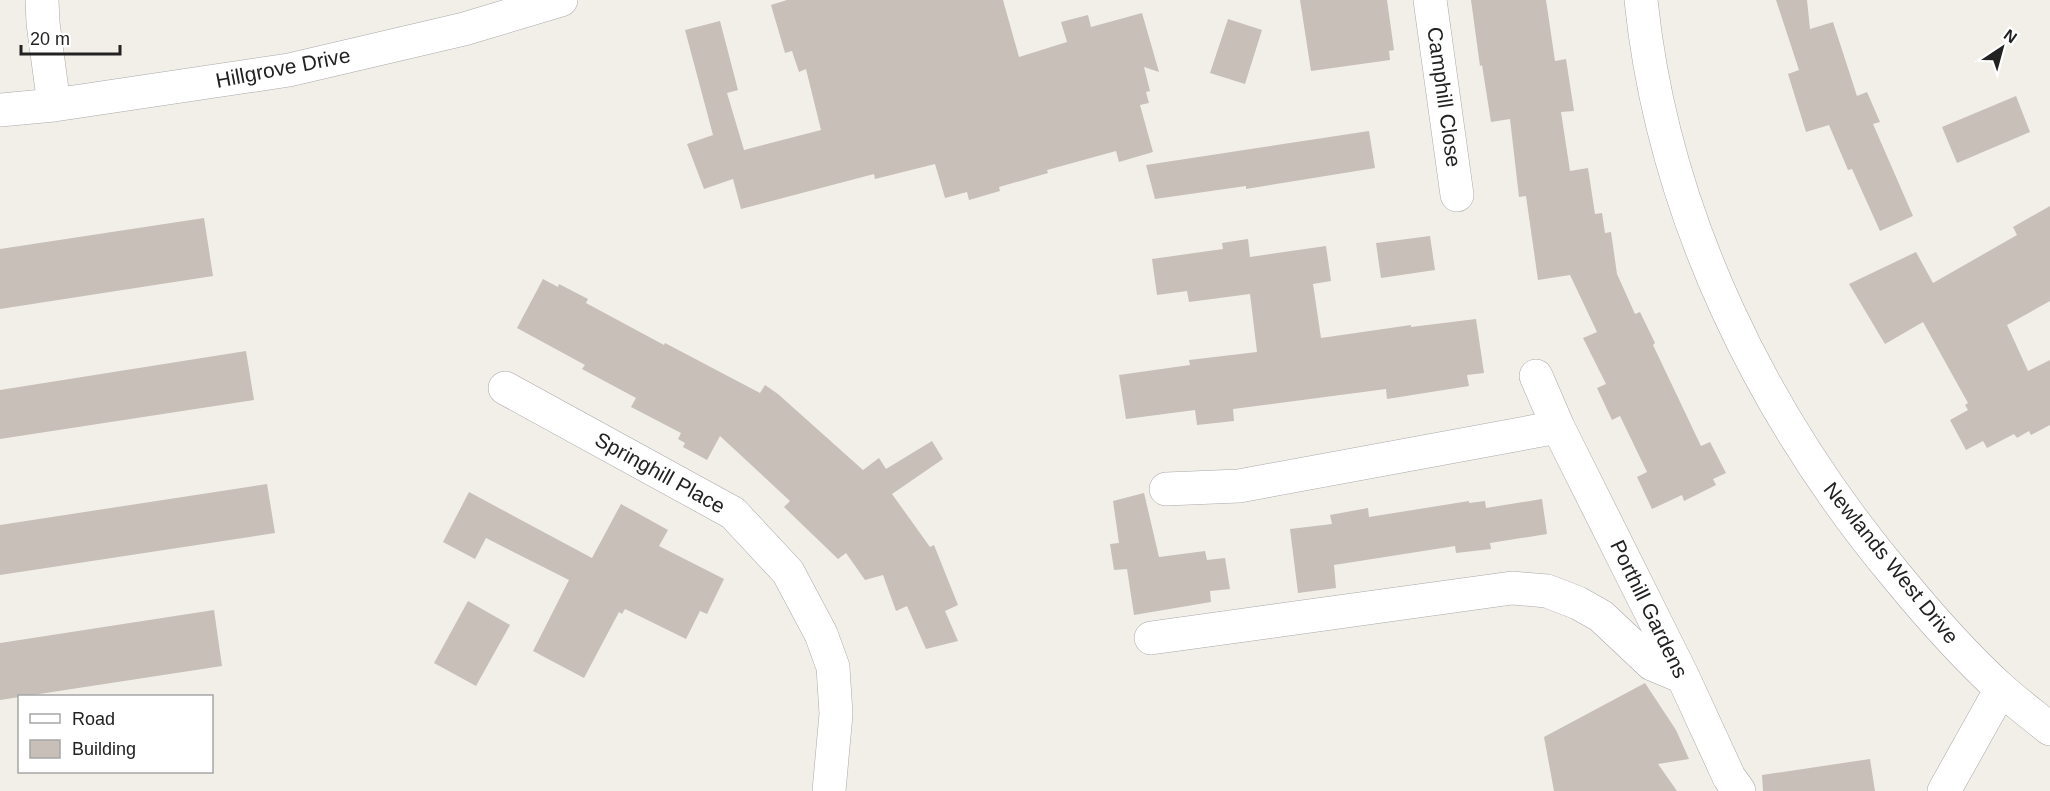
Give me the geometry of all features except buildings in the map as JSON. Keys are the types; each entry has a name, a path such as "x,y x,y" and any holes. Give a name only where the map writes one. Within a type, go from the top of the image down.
{"street":[{"path":"42,0 54,105"},
{"name":"Hillgrove Drive","path":"0,110 54,105 289,70 464,29 561,0"},
{"name":"Camphill Close","path":"1430,0 1457,195"},
{"name":"Newlands West Drive","path":"1641,0 1644,34 1664,129 1684,200 1705,257 1744,346 1776,408 1819,475 1868,543 1938,626 2001,689 2050,729"},
{"name":"Porthill Gardens","path":"1536,376 1558,426 1683,677 1729,777 1738,791"},
{"name":"Springhill Place","path":"505,387 733,513 788,572 821,634 833,667 836,714 829,791"},
{"path":"1166,489 1239,486 1558,426"},
{"path":"1151,638 1512,588 1547,591 1578,603 1601,616 1652,664 1683,677"},
{"path":"1944,791 2001,689"}]}
